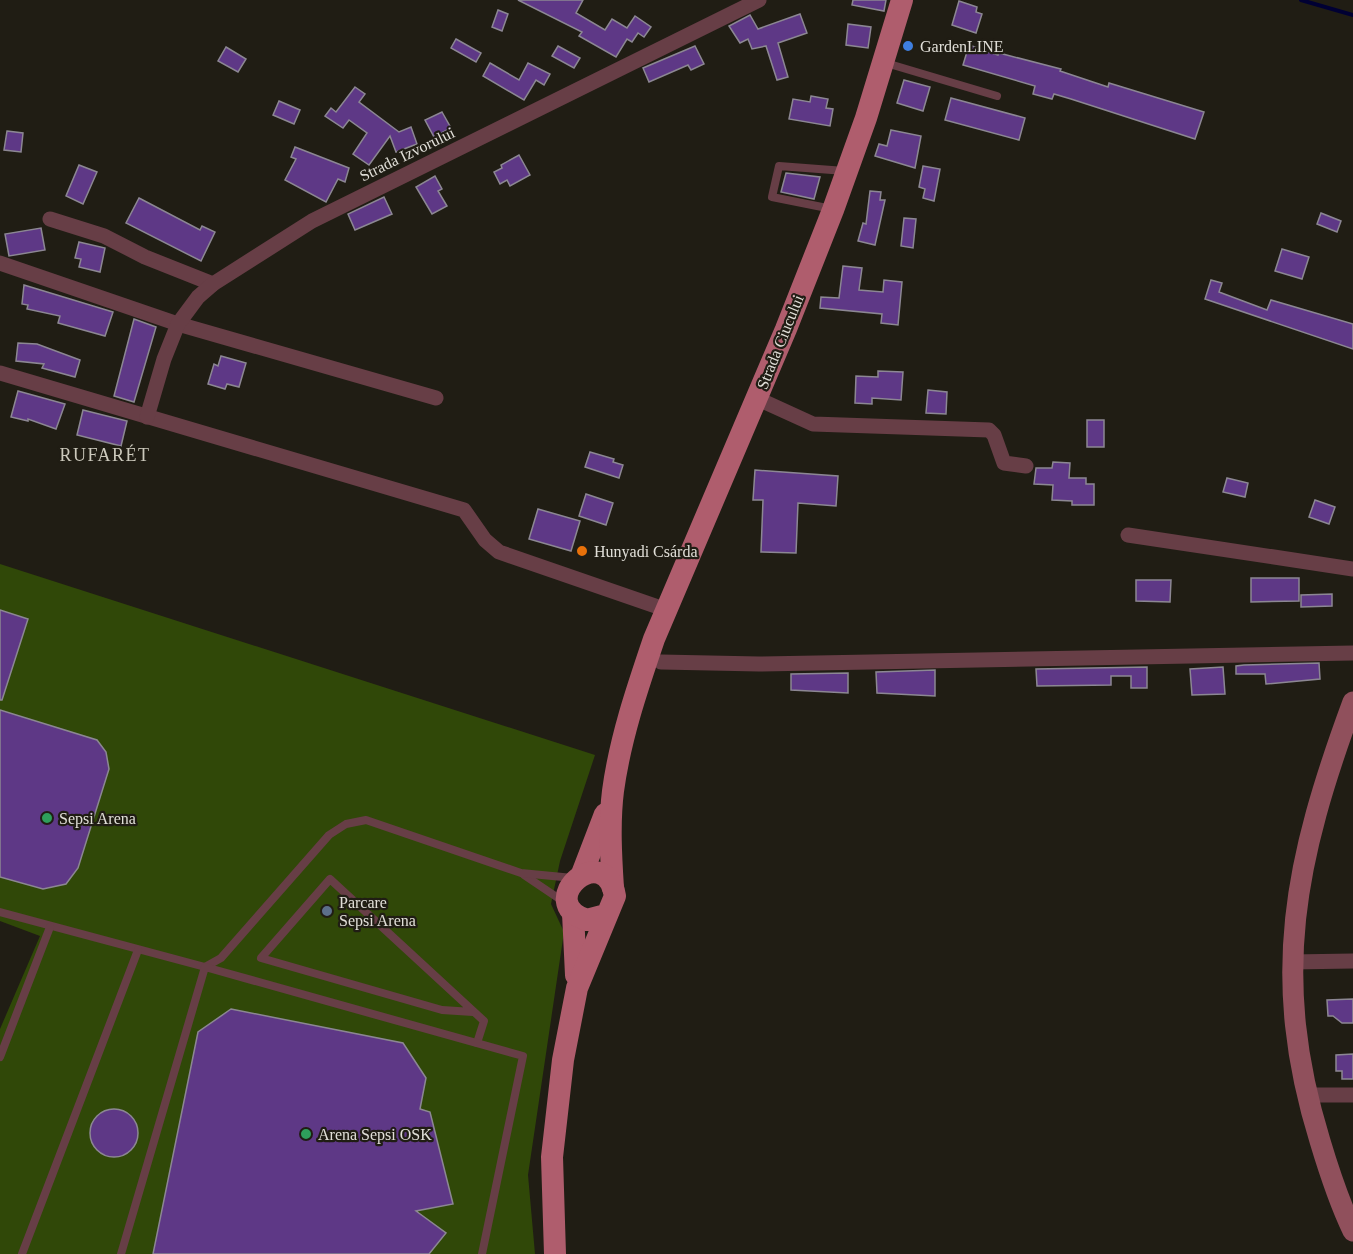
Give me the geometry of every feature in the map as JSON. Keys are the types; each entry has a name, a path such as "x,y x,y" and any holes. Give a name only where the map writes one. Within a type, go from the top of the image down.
{"main road":[{"name":"Strada Ciucului","path":"613,793 626,726 653,666 667,610 833,210 903,3"},
{"path":"1353,702 1332,759 1308,839 1295,915 1291,962 1295,1030 1308,1095 1328,1166 1353,1231"},
{"path":"577,988 571,909 567,891 579,876 613,793"},
{"path":"555,1254 552,1203 554,1131 563,1060 577,988 606,915 614,904 613,793"},
{"path":"579,876 589,872 604,876 614,888"},
{"path":"571,909 587,920 606,915"}],"street":[{"name":"Strada Izvorului","path":"147,417 164,358 178,324 198,297 213,284 329,212 759,0"},
{"path":"50,219 104,236 145,257 213,284"},
{"path":"0,263 178,324 436,398"},
{"path":"0,373 464,510 485,540 499,552 667,610"},
{"path":"756,398 813,424 989,430 994,435 1004,463 1026,466"},
{"path":"1128,535 1353,569"},
{"path":"653,666 1353,653"},
{"path":"1291,962 1353,961"},
{"path":"1308,1095 1353,1095"}],"lane":[{"path":"884,62 997,96"},
{"path":"833,210 772,197 779,166 847,171"},
{"path":"121,1254 205,967 221,958 329,835 354,821 380,822 520,873 571,909"},
{"path":"520,873 579,876"},
{"path":"472,1012 442,1010 261,958 330,879 457,994 472,1012 484,1020 477,1043"},
{"path":"0,912 523,1056 482,1254"},
{"path":"0,1057 50,927"},
{"path":"22,1254 138,950"}],"green space":[{"path":"0,564 595,755 560,861 551,904 564,932 528,1175 535,1254 0,1254 0,1029 40,936 0,921"}],"building":[{"path":"518,0 583,0 576,13 605,30 612,19 627,28 635,16 651,27 644,37 638,33 632,42 627,39 616,57 579,36 582,32"},
{"path":"853,0 886,0 884,11 852,5"},
{"path":"959,1 977,7 976,12 982,14 976,33 952,25"},
{"path":"498,10 508,14 502,31 492,27"},
{"path":"800,14 807,33 778,43 788,77 777,80 766,46 752,49 748,39 740,43 729,26 750,15 758,29"},
{"path":"848,24 871,27 868,48 846,45"},
{"path":"456,39 481,53 476,62 451,48"},
{"path":"969,45 998,55 999,53 1061,69 1060,71 1108,87 1109,83 1204,112 1195,139 1054,94 1052,99 1033,94 1035,86 963,65"},
{"path":"558,46 580,58 574,68 552,56"},
{"path":"695,46 704,64 691,70 688,65 649,82 643,68"},
{"path":"226,47 246,59 238,72 218,61"},
{"path":"490,63 519,80 528,63 550,74 544,85 536,80 524,100 483,76"},
{"path":"904,80 930,87 923,111 897,103"},
{"path":"355,87 365,94 359,102 399,132 411,127 417,144 396,152 390,136 369,165 353,154 367,133 349,120 343,128 325,116 331,108 336,112"},
{"path":"811,96 828,99 826,108 833,109 830,126 789,119 793,99 810,102"},
{"path":"951,98 1025,118 1019,140 945,120"},
{"path":"279,101 300,110 294,124 273,115"},
{"path":"442,112 451,128 434,137 425,120"},
{"path":"891,130 921,136 915,168 875,156 879,144 887,146"},
{"path":"7,131 23,133 21,152 4,150"},
{"path":"295,147 349,168 345,182 338,179 326,202 285,180 296,159 291,157"},
{"path":"519,155 530,175 510,186 507,180 500,184 494,172 502,168 501,165"},
{"path":"79,165 97,172 83,204 66,196"},
{"path":"923,166 940,169 934,201 923,198 925,189 919,187"},
{"path":"786,173 820,177 814,199 781,192"},
{"path":"435,176 442,189 438,191 447,206 432,214 416,187"},
{"path":"870,191 881,192 880,200 885,200 875,245 858,241 863,223 866,224"},
{"path":"384,197 392,214 355,230 348,214"},
{"path":"139,198 200,230 202,226 215,232 201,261 126,223"},
{"path":"1321,213 1341,221 1337,232 1317,224"},
{"path":"904,218 916,219 913,248 901,246"},
{"path":"41,228 45,250 9,256 5,234"},
{"path":"79,242 105,248 100,272 79,267 81,259 75,258"},
{"path":"1282,249 1309,257 1302,279 1275,271"},
{"path":"843,266 862,268 859,290 883,292 884,280 902,282 898,325 881,323 882,314 820,308 821,297 839,298"},
{"path":"1211,280 1222,283 1219,292 1267,310 1271,300 1353,324 1353,349 1205,299"},
{"path":"24,285 113,312 105,336 58,323 60,316 27,309 28,305 22,304"},
{"path":"134,319 156,327 134,402 114,396"},
{"path":"18,343 37,344 80,360 75,377 42,368 44,364 16,361"},
{"path":"221,356 246,363 239,387 227,384 225,389 208,384 214,364 218,366"},
{"path":"878,371 903,372 901,400 872,398 872,404 855,403 856,376 878,377"},
{"path":"928,390 947,392 946,414 926,413"},
{"path":"18,391 65,404 56,429 28,419 28,421 11,417"},
{"path":"83,410 127,421 121,446 77,435"},
{"path":"1087,420 1104,420 1104,447 1087,447"},
{"path":"590,452 614,459 613,462 623,465 619,478 585,467"},
{"path":"1053,462 1070,463 1069,478 1086,478 1086,484 1094,484 1094,505 1072,505 1072,501 1052,500 1053,485 1034,484 1036,468 1052,468"},
{"path":"755,470 838,476 836,506 798,503 796,553 761,552 763,500 753,500"},
{"path":"1227,478 1248,483 1245,497 1223,492"},
{"path":"586,494 613,503 606,525 579,516"},
{"path":"1315,500 1335,507 1329,524 1309,517"},
{"path":"538,509 580,521 571,551 529,539"},
{"path":"1251,578 1299,578 1299,601 1251,602"},
{"path":"1136,580 1171,580 1170,602 1136,601"},
{"path":"1332,594 1332,606 1301,607 1301,595"},
{"path":"0,610 28,619 2,700 0,700"},
{"path":"1319,663 1320,679 1266,684 1265,674 1236,674 1236,666"},
{"path":"1147,667 1147,688 1131,688 1131,676 1111,676 1111,685 1037,686 1036,669"},
{"path":"1223,667 1225,694 1192,695 1190,669"},
{"path":"935,670 935,696 877,693 876,672"},
{"path":"848,673 848,693 791,690 791,674"},
{"name":"Sepsi Arena","path":"0,710 97,740 106,752 109,769 78,868 66,884 43,889 0,877"},
{"path":"1353,999 1353,1023 1342,1023 1333,1016 1328,1016 1327,1000"},
{"name":"Arena Sepsi OSK","path":"231,1009 403,1043 426,1078 420,1109 430,1112 453,1204 416,1211 446,1233 429,1254 153,1254 198,1032"},
{"path":"1353,1054 1353,1079 1342,1079 1342,1071 1336,1071 1336,1055"},
{"path":"114,1109 131,1116 138,1133 131,1150 114,1157 97,1150 90,1133 97,1116"}],"waterway":[{"path":"1301,0 1353,15"}],"place":[{"name":"GardenLINE","path":"908,46"},
{"name":"Hunyadi Csárda","path":"582,551"},
{"name":"Sepsi Arena","path":"47,818"},
{"name":"Parcare Sepsi Arena","path":"327,911"},
{"name":"Arena Sepsi OSK","path":"306,1134"}],"district":[{"name":"RUFARÉT","path":"105,455"}]}
